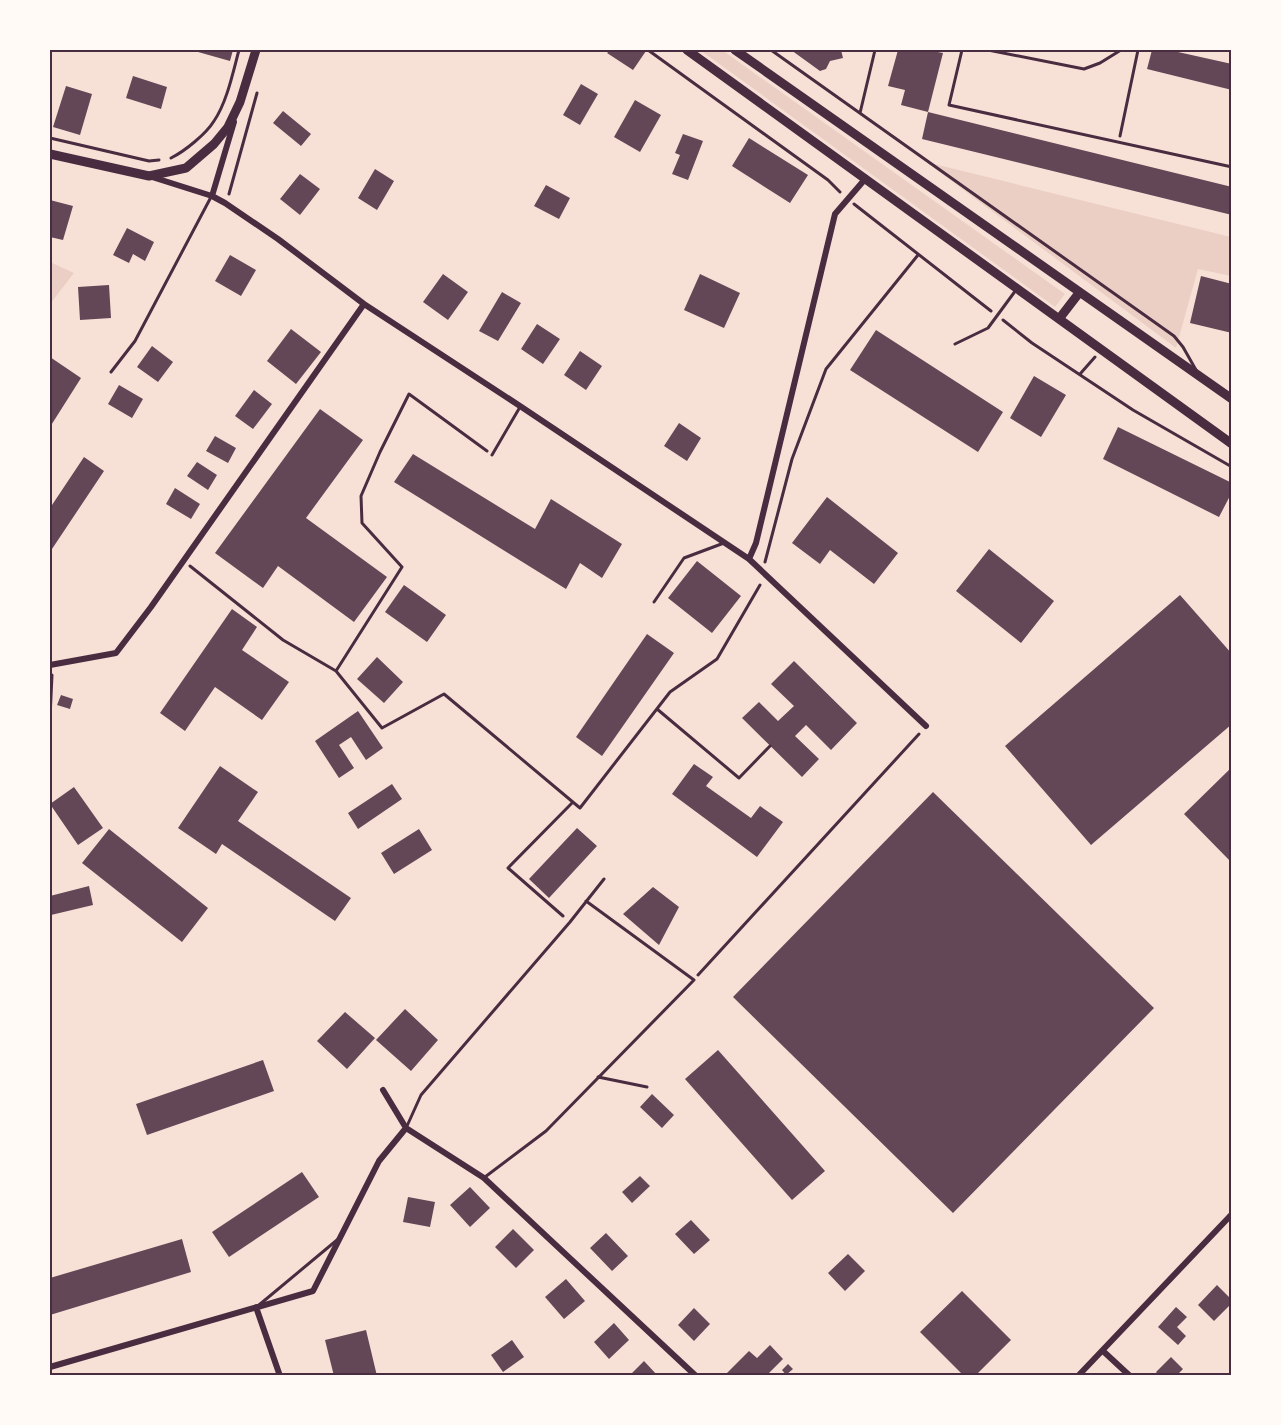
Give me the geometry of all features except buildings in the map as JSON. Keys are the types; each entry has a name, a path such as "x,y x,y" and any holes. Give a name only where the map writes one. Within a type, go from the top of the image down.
{"main road":[{"path":"50,154 149,176 186,168 199,159 228,127 240,102 256,50"},
{"path":"687,50 1232,444"},
{"path":"735,50 1232,399"},
{"path":"1059,319 1079,293"}],"street":[{"path":"212,196 240,102"},
{"path":"149,176 212,196 225,203 278,238 364,304 724,543 748,560 926,726"},
{"path":"748,560 756,543 836,214 866,178"},
{"path":"51,665 116,653 364,304"},
{"path":"383,1090 406,1128 483,1178 696,1376"},
{"path":"50,1367 313,1291 379,1161 406,1128"},
{"path":"1078,1376 1232,1214"},
{"path":"256,1307 280,1376"},
{"path":"1103,1351 1130,1376"}],"lane":[{"path":"771,50 1174,336 1183,347 1199,377"},
{"path":"860,113 875,50"},
{"path":"962,50 949,105 1232,167"},
{"path":"111,372 135,341 212,196"},
{"path":"955,344 988,328 1017,289"},
{"path":"492,454 520,406"},
{"path":"654,602 684,558 724,543"},
{"path":"406,1128 421,1095 570,922 604,879"},
{"path":"483,1178 546,1131 694,980 586,901"},
{"path":"598,1077 647,1087"},
{"path":"256,1307 340,1237"}],"path":[{"path":"50,138 150,161 168,160 183,152 214,122 231,81 239,50"},
{"path":"648,50 828,180 918,255 1032,343 1133,410 1232,467"},
{"path":"988,50 1084,69 1100,63 1121,50"},
{"path":"1119,141 1138,50"},
{"path":"225,203 233,183 260,83"},
{"path":"828,180 842,160"},
{"path":"183,561 283,640 336,671 382,728 444,694 580,808 670,692 717,659 765,576 764,566 792,459 826,369 918,255"},
{"path":"336,671 402,567 362,523 361,496 409,394 492,454"},
{"path":"50,718 51,665"},
{"path":"657,708 739,778 770,746"},
{"path":"694,980 926,726"},
{"path":"570,922 508,868 573,802"}],"shaded area":[{"path":"700,50 722,50 1065,294 1055,307"},
{"path":"926,162 1231,237 1231,276 1198,269 1176,348"},
{"path":"50,262 74,273 50,304"}]}
